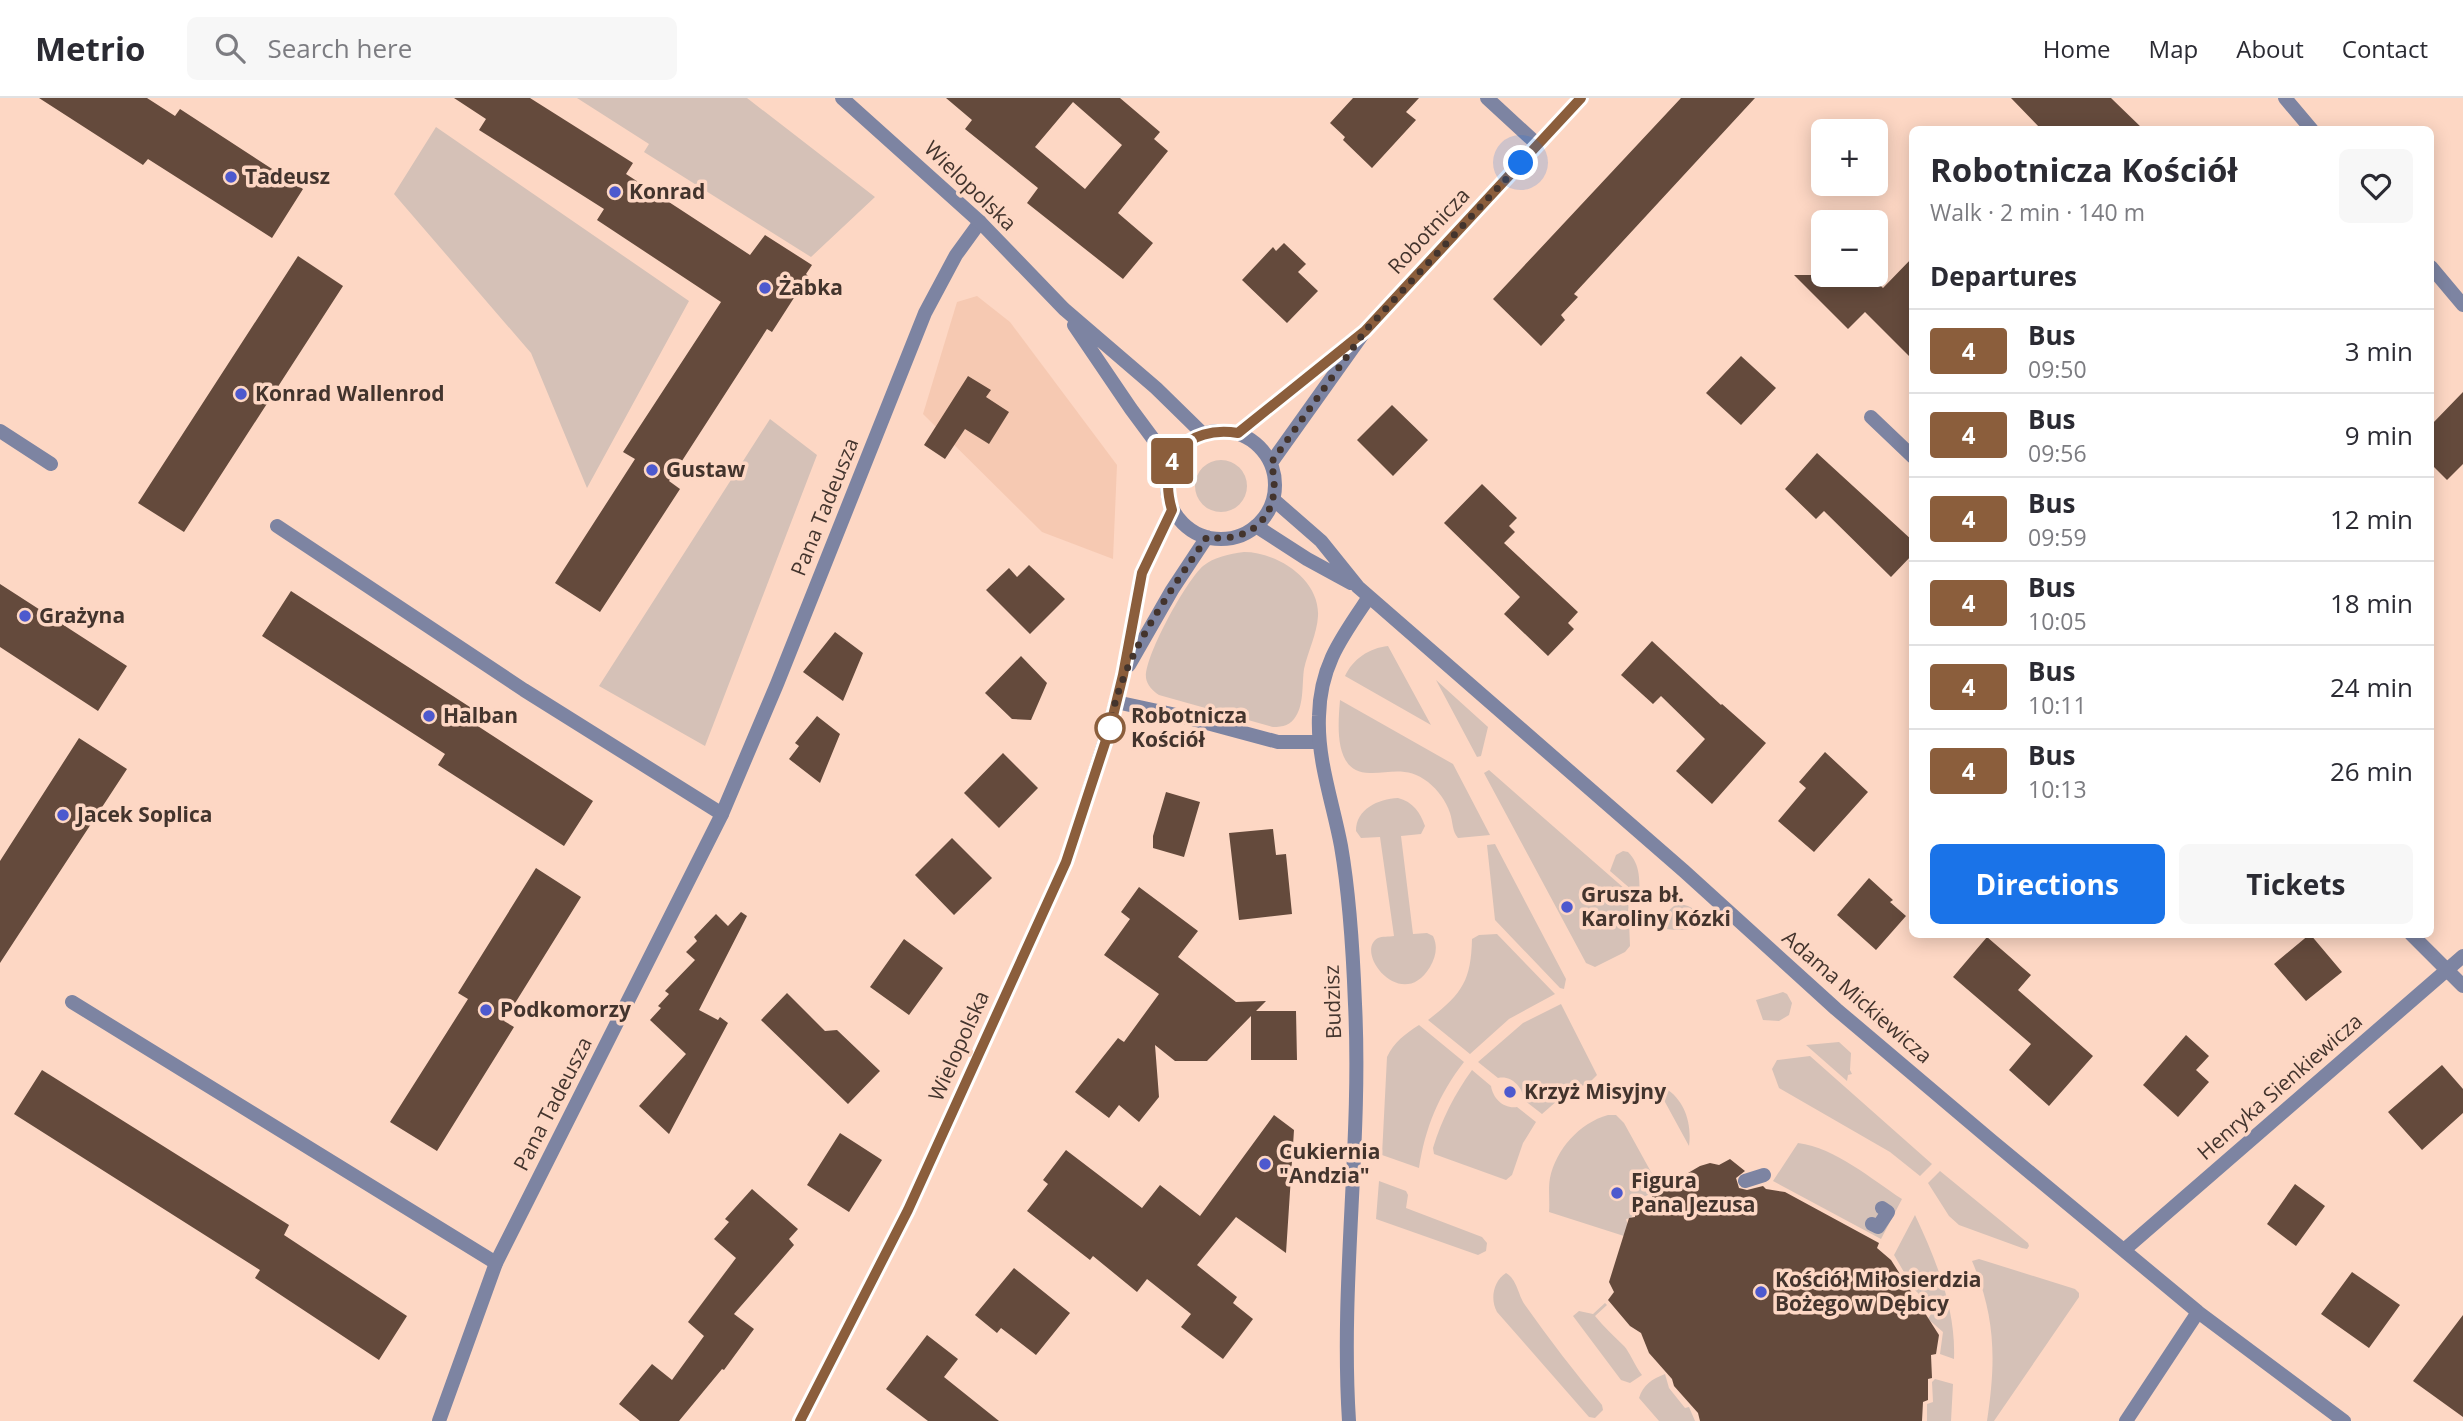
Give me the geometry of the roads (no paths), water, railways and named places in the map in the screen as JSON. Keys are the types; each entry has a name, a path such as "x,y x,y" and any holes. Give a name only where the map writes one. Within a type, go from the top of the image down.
{"street":[{"name":"Wielopolska","path":"842,98 980,222 1064,309 1156,388 1202,433"},
{"path":"1487,98 1538,145"},
{"name":"Robotnicza","path":"1271,463 1365,331 1581,98"},
{"path":"2285,98 2309,126"},
{"name":"Pana Tadeusza","path":"439,1421 496,1263 722,814 777,684 925,313 956,255 980,222"},
{"path":"2434,271 2463,305"},
{"name":"Wielopolska","path":"1064,309 1171,463"},
{"name":"Robotnicza","path":"1238,433 1365,331"},
{"path":"1871,417 1909,453"},
{"path":"1219,430 1238,433 1257,444 1271,463 1276,480 1274,500 1267,514 1256,526 1235,537 1207,537 1190,529 1172,510 1167,490 1171,463 1183,446 1202,433 1219,430"},
{"path":"0,431 51,464"},
{"name":"Adama Mickiewicza","path":"1274,500 1321,541 1358,587"},
{"name":"Wielopolska","path":"800,1421 908,1210 1066,862 1116,702 1142,573 1172,510"},
{"path":"277,526 513,683 722,814"},
{"name":"Adama Mickiewicza","path":"1256,526 1307,559 1358,587 1684,871 1836,1009 2198,1311 2344,1421"},
{"name":"Wielopolska","path":"1123,675 1172,590 1207,537"},
{"name":"Budzisz","path":"1349,1421 1346,1381 1347,1263 1354,1159 1356,1012 1344,869 1319,742 1319,715 1324,677 1335,649 1370,597"},
{"path":"1116,702 1278,742 1319,742"},
{"path":"2415,938 2463,986"},
{"name":"Henryka Sienkiewicza","path":"2124,1250 2463,956"},
{"path":"72,1002 496,1263"},
{"path":"1745,1181 1764,1175"},
{"path":"1872,1224 1878,1227 1888,1212 1882,1208"},
{"path":"2126,1421 2198,1311"}],"place":[{"name":"Tadeusz","path":"231,177"},
{"name":"Konrad","path":"615,192"},
{"name":"Żabka","path":"765,288"},
{"name":"Konrad Wallenrod","path":"241,394"},
{"name":"Gustaw","path":"652,470"},
{"name":"Grażyna","path":"25,616"},
{"name":"Halban","path":"429,716"},
{"name":"Robotnicza Kościół","path":"1110,728"},
{"name":"Jacek Soplica","path":"63,815"},
{"name":"Grusza bł. Karoliny Kózki","path":"1567,907"},
{"name":"Podkomorzy","path":"486,1010"},
{"name":"Krzyż Misyjny","path":"1510,1092"},
{"name":"Cukiernia \"Andzia\"","path":"1265,1164"},
{"name":"Figura Pana Jezusa","path":"1617,1193"},
{"name":"Kościół Miłosierdzia Bożego w Dębicy","path":"1761,1292"}]}
